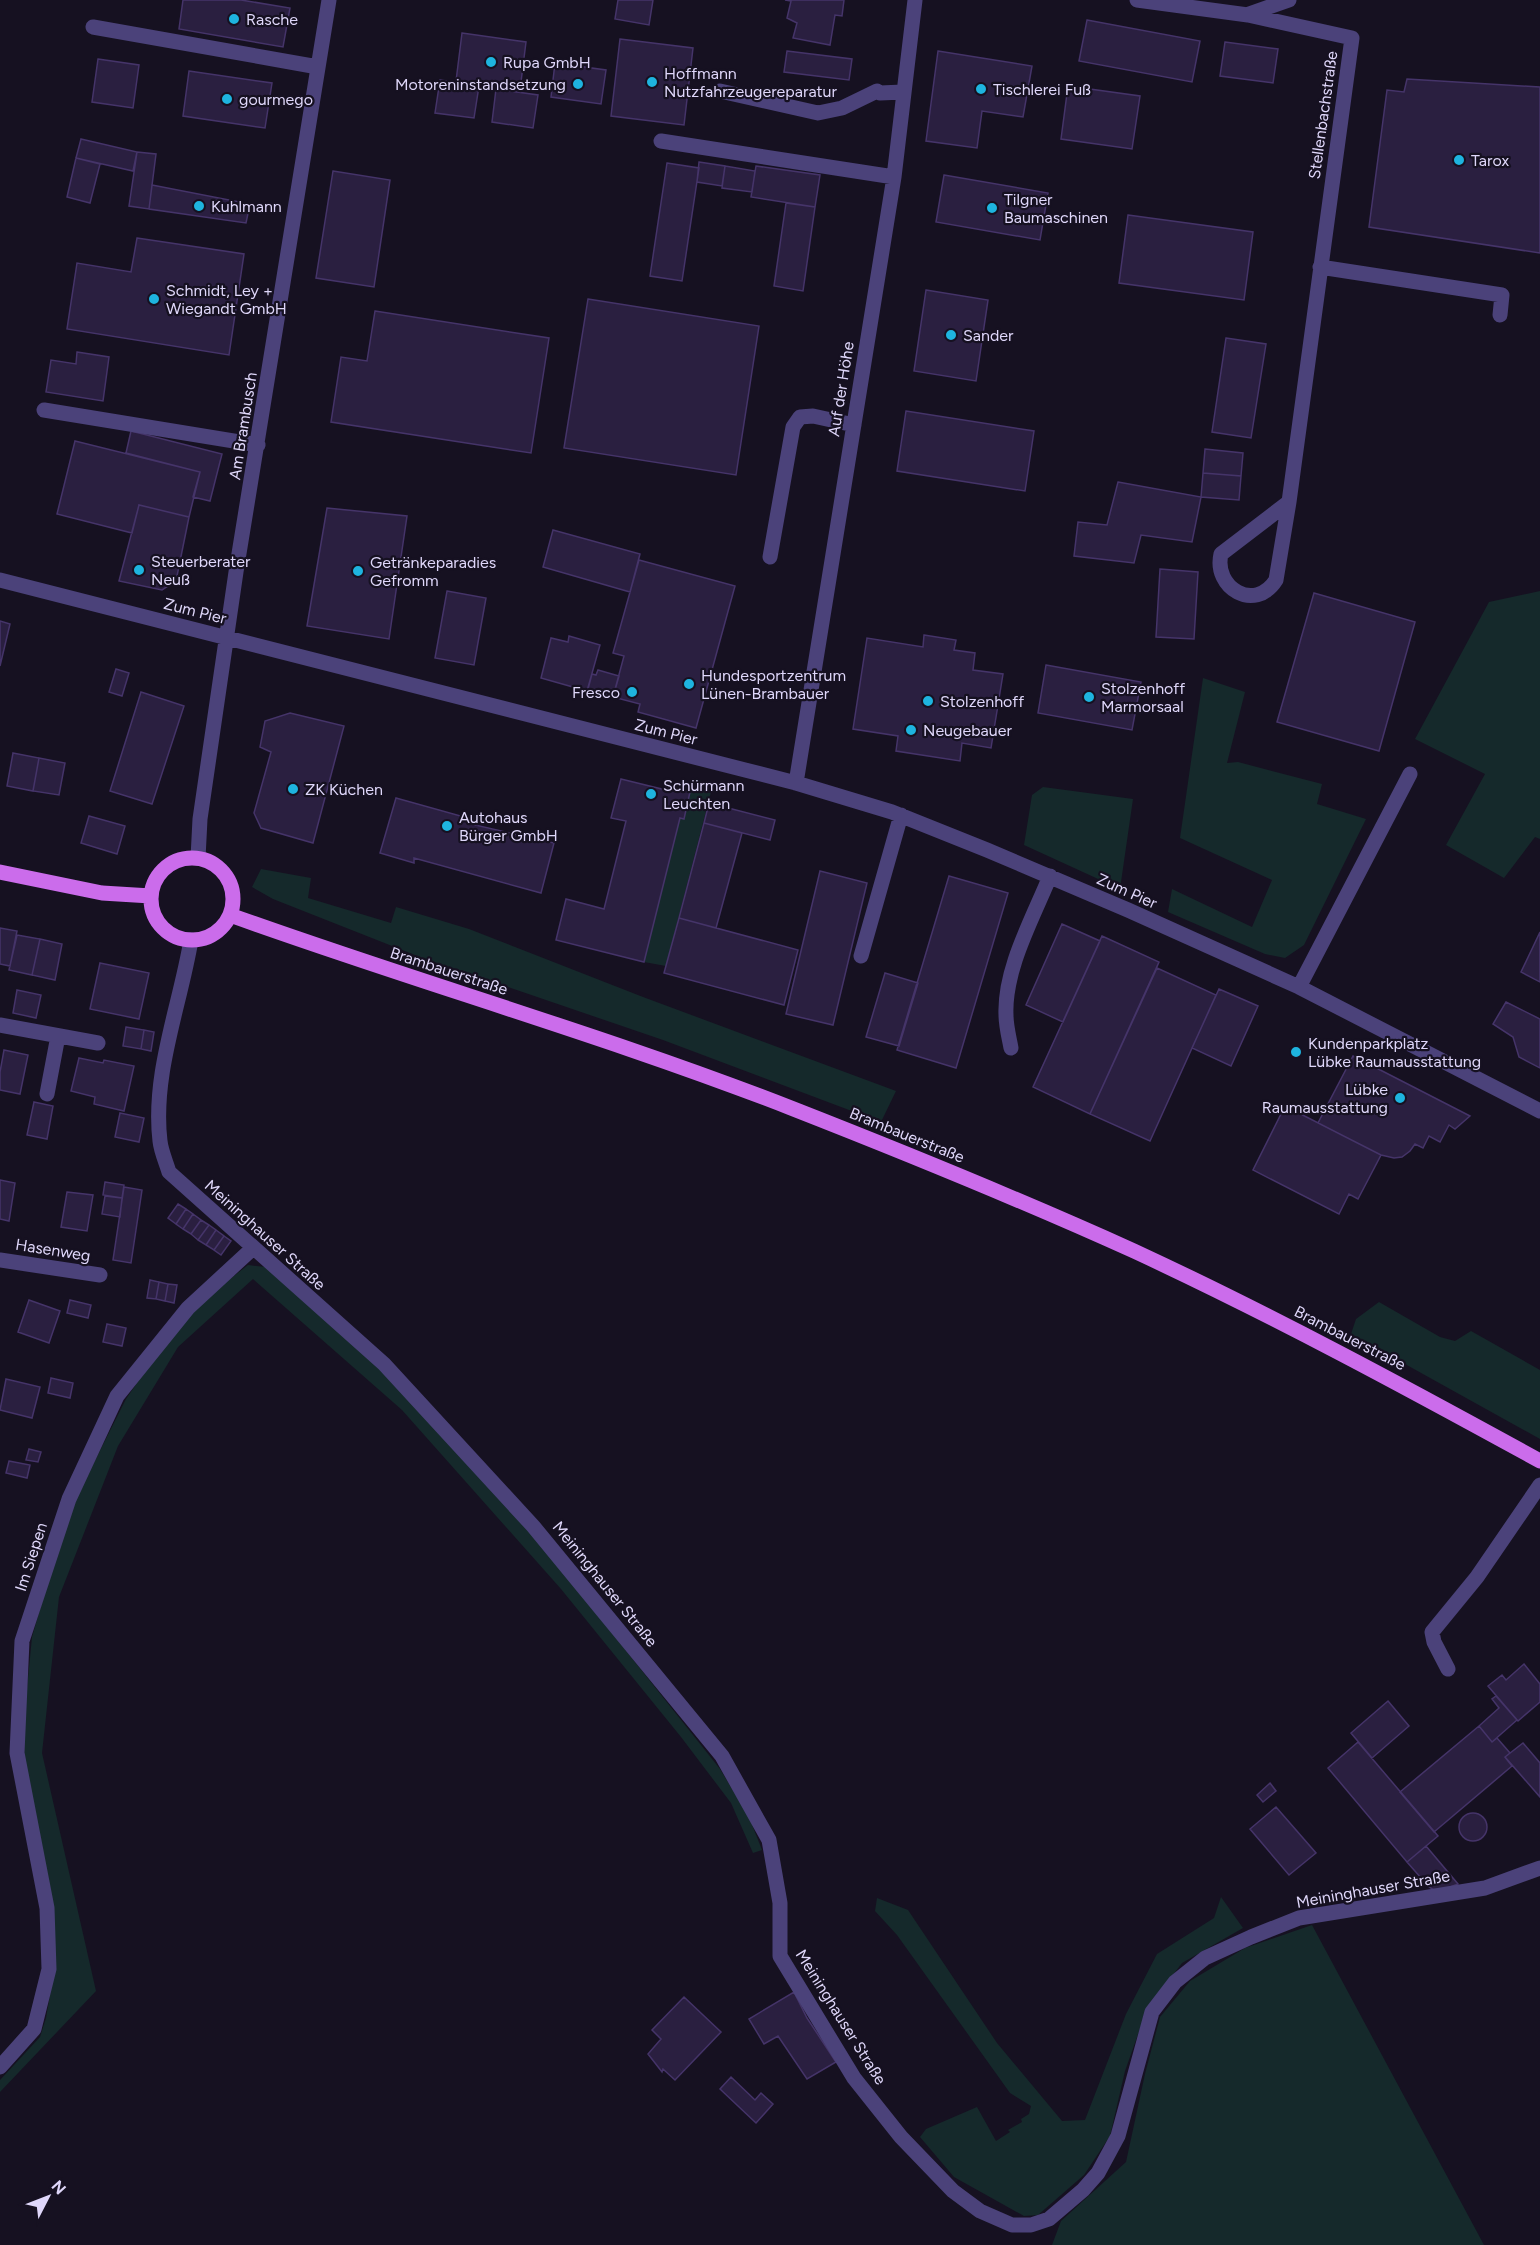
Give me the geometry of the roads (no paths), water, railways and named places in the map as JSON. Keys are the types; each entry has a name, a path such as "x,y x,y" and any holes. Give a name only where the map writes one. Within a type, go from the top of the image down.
{"main road":[{"path":"187,858 198,858 210,861 228,878 233,890 230,915 218,931 201,940 178,938 166,931 157,921 152,909 151,896 158,875 166,867 187,858"},
{"path":"0,873 102,893 151,896"},
{"name":"Brambauerstraße","path":"230,915 379,967 557,1024 787,1106 1008,1196 1135,1252 1265,1315 1407,1388 1540,1461"}],"street":[{"name":"Am Brambusch","path":"198,858 200,819 236,572 329,0"},
{"name":"Auf der Höhe","path":"796,783 894,177 915,0"},
{"name":"Stellenbachstraße","path":"1137,0 1248,15 1352,38 1289,502 1276,580 1269,590 1257,596 1237,592 1222,576 1219,565 1221,554 1289,502"},
{"name":"Stellenbachstraße","path":"1248,15 1289,0"},
{"path":"93,27 318,67"},
{"path":"720,91 818,113 842,108 877,91 880,93 903,92"},
{"path":"662,141 894,177"},
{"path":"1320,267 1502,295 1500,315"},
{"path":"44,410 258,445"},
{"path":"770,557 793,426 800,417 813,416 854,425"},
{"name":"Zum Pier","path":"0,580 796,783 900,816 1050,876 1299,987 1540,1111"},
{"path":"1299,987 1410,774"},
{"path":"861,957 900,816"},
{"path":"1011,1048 1006,1016 1008,986 1012,969 1050,876"},
{"name":"Meininghauser Straße","path":"190,940 185,973 164,1060 160,1091 160,1142 169,1172 384,1364 525,1517 722,1756 769,1840 780,1902 780,1956 854,2078 901,2137 953,2191 980,2211 1012,2225 1031,2225 1049,2218 1083,2190 1098,2173 1118,2136 1152,2012 1175,1982 1205,1958 1299,1918 1485,1888 1540,1868"},
{"path":"0,1025 98,1043"},
{"path":"47,1094 58,1036"},
{"name":"Im Siepen","path":"0,2067 34,2029 49,1969 47,1908 16,1753 22,1641 69,1499 117,1396 188,1308 253,1248"},
{"name":"Hasenweg","path":"0,1260 100,1275"},
{"path":"1448,1669 1434,1642 1432,1632 1477,1577 1540,1485"}],"place":[{"name":"Rasche","path":"234,19"},
{"name":"Rupa GmbH","path":"491,62"},
{"name":"Hoffmann Nutzfahrzeugereparatur","path":"652,82"},
{"name":"Motoreninstandsetzung","path":"578,84"},
{"name":"Tischlerei Fuß","path":"981,89"},
{"name":"gourmego","path":"227,99"},
{"name":"Tarox","path":"1459,160"},
{"name":"Kuhlmann","path":"199,206"},
{"name":"Tilgner Baumaschinen","path":"992,208"},
{"name":"Schmidt, Ley + Wiegandt GmbH","path":"154,299"},
{"name":"Sander","path":"951,335"},
{"name":"Steuerberater Neuß","path":"139,570"},
{"name":"Getränkeparadies Gefromm","path":"358,571"},
{"name":"Hundesportzentrum Lünen-Brambauer","path":"689,684"},
{"name":"Fresco","path":"632,692"},
{"name":"Stolzenhoff Marmorsaal","path":"1089,697"},
{"name":"Stolzenhoff","path":"928,701"},
{"name":"Neugebauer","path":"911,730"},
{"name":"ZK Küchen","path":"293,789"},
{"name":"Schürmann Leuchten","path":"651,794"},
{"name":"Autohaus Bürger GmbH","path":"447,826"},
{"name":"Kundenparkplatz Lübke Raumausstattung","path":"1296,1052"},
{"name":"Lübke Raumausstattung","path":"1400,1098"}]}
